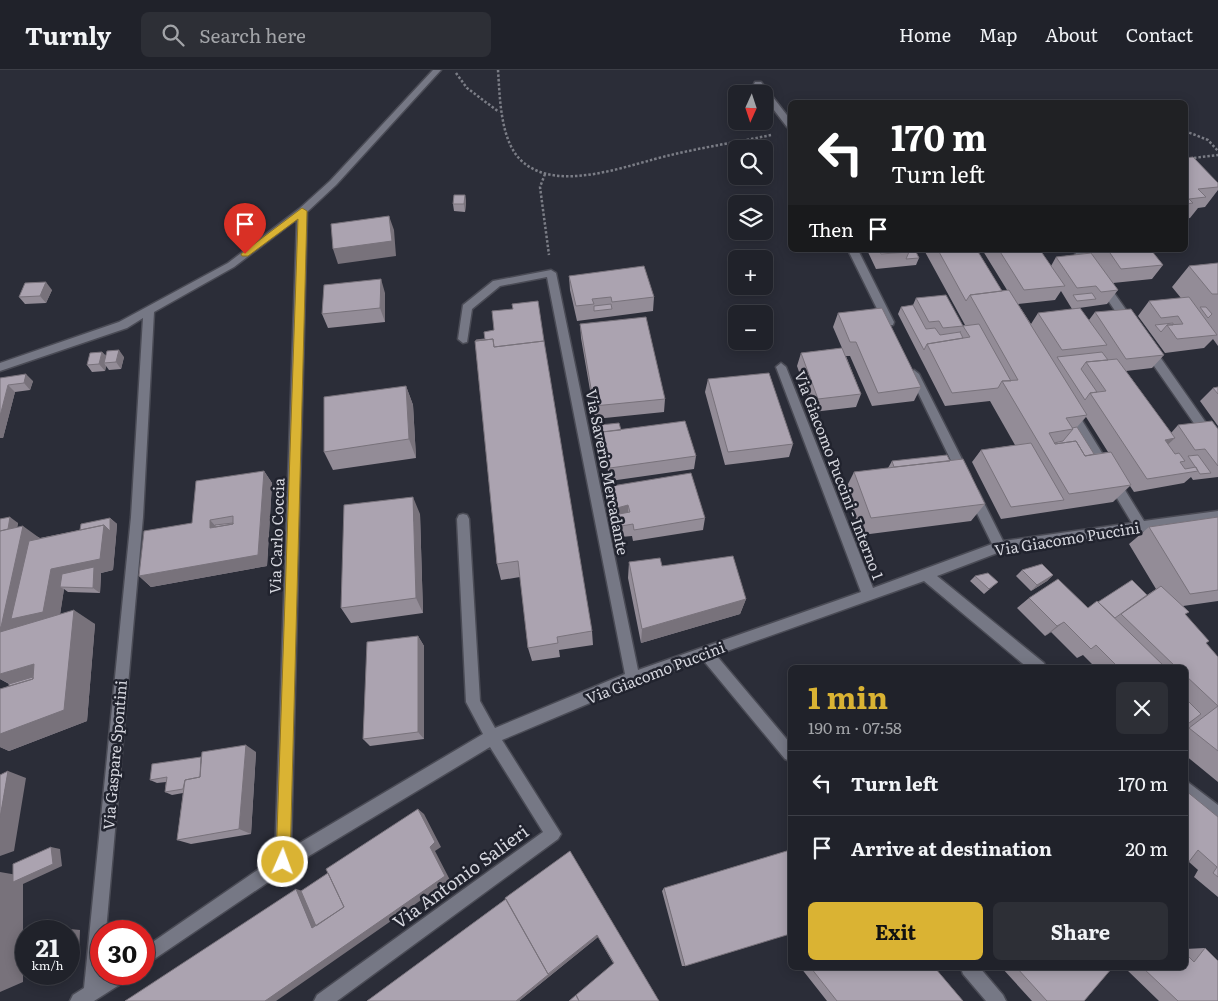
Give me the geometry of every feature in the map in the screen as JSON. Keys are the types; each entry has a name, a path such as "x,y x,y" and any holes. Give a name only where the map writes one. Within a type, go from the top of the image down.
{"street":[{"path":"0,367 123,325 231,265 302,211 333,183 437,70"},
{"path":"758,84 788,122"},
{"name":"Via Carlo Coccia","path":"283,862 302,211"},
{"path":"854,252 892,328"},
{"path":"1079,252 1218,449"},
{"path":"463,340 467,308 497,283 551,274"},
{"name":"Via Saverio Mercadante","path":"551,274 633,678"},
{"name":"Via Gaspare Spontini","path":"85,997 137,517 149,310"},
{"path":"909,363 1000,547"},
{"name":"Via Giacomo Puccini - Interno 1","path":"781,367 869,595"},
{"path":"1064,400 1140,526"},
{"name":"Via Giacomo Puccini","path":"155,950 283,862 492,737 633,678 1000,547 1218,516"},
{"path":"463,518 473,702 492,737"},
{"path":"926,575 1035,665"},
{"path":"705,652 788,752"},
{"name":"Via Antonio Salieri","path":"323,1001 553,834 492,737"},
{"path":"1188,790 1218,815"},
{"path":"971,970 997,1001"},
{"path":"85,997 104,985"}],"path":[{"path":"453,70 467,88 500,112"},
{"path":"498,70 500,112 505,135 522,162 545,174 561,176 598,174 668,156 771,135"},
{"path":"1188,132 1208,140 1218,153 1188,158"},
{"path":"545,174 540,187 551,274"}],"building":[{"path":"1193,157 1218,183 1218,187 1198,189 1206,197 1189,199 1193,203 1188,204 1188,158"},
{"path":"454,195 465,195 464,204 453,204"},
{"path":"389,216 392,241 333,249 331,224"},
{"path":"880,252 909,252 881,254"},
{"path":"909,252 916,252 919,258 906,259"},
{"path":"939,252 978,252 1002,291 970,295 966,301"},
{"path":"1000,252 1041,252 1065,286 1024,290"},
{"path":"1109,252 1153,252 1163,265 1121,269"},
{"path":"1091,253 1118,290 1101,292 1096,286 1077,288 1056,257"},
{"path":"1218,263 1218,294 1212,294 1189,266"},
{"path":"644,266 654,297 612,302 611,297 592,299 594,304 576,306 569,276"},
{"path":"381,279 380,308 322,314 324,285"},
{"path":"46,282 40,296 19,297 25,283"},
{"path":"1009,290 1087,415 1066,418 1073,429 1049,433 1055,444 1076,441 1085,456 1111,452 1131,485 1069,494 1002,381 1018,380 970,295"},
{"path":"1092,293 1096,299 1077,301 1073,295"},
{"path":"946,295 963,326 943,328 939,321 929,322 916,298"},
{"path":"1189,297 1217,335 1177,339 1167,325 1183,324 1178,316 1161,318 1149,301"},
{"path":"538,301 544,341 494,347 493,339 485,340 484,332 494,330 492,311 513,309 512,304"},
{"path":"611,304 612,309 594,311 594,306"},
{"path":"913,305 926,329 935,328 940,335 960,332 963,338 927,344 924,350 901,307"},
{"path":"1200,307 1206,307 1212,314 1208,318"},
{"path":"882,308 921,387 878,393 856,342 850,342 838,313"},
{"path":"1080,308 1107,345 1062,350 1038,313"},
{"path":"1131,309 1164,355 1126,359 1095,312"},
{"path":"646,317 665,399 594,406 580,324"},
{"path":"1173,323 1173,325 1167,325 1161,332 1155,325"},
{"path":"979,324 1011,381 1002,381 998,388 952,393 927,344 970,337 963,326"},
{"path":"493,339 494,347 544,341 592,631 557,637 558,643 528,648 518,561 497,564 475,341"},
{"path":"842,348 861,394 818,399 801,353"},
{"path":"119,350 116,362 104,363 107,351"},
{"path":"102,352 99,364 87,365 90,353"},
{"path":"1102,352 1108,360 1086,362 1081,369 1097,392 1090,393 1085,400 1057,357"},
{"path":"1117,359 1175,438 1165,440 1175,454 1179,453 1185,461 1180,462 1185,469 1196,467 1198,471 1147,479 1090,393 1106,391 1086,362"},
{"path":"769,373 793,444 728,452 708,379"},
{"path":"26,374 24,383 8,385 0,416 0,378"},
{"path":"406,386 409,439 324,452 324,397"},
{"path":"1218,387 1218,394 1213,388"},
{"path":"685,421 696,456 610,468 602,432"},
{"path":"1212,421 1218,429 1218,466 1205,449 1195,450 1178,425"},
{"path":"619,423 621,430 602,432 602,439 600,425"},
{"path":"1077,427 1094,454 1085,456 1076,441 1054,443 1063,441 1072,428"},
{"path":"1031,443 1064,500 1011,507 981,450"},
{"path":"947,455 950,461 894,467 892,461"},
{"path":"1198,455 1211,473 1200,474 1188,456"},
{"path":"963,459 985,504 871,518 854,472"},
{"path":"264,471 258,555 139,576 144,531 192,523 196,481","holes":["233,516 233,524 210,528 210,520"]},
{"path":"691,473 705,518 634,530 633,524 621,526 619,514 630,512 628,505 617,508 612,486"},
{"path":"413,497 416,598 341,608 344,505"},
{"path":"10,517 8,529 0,531 0,519"},
{"path":"1218,517 1218,590 1190,594 1149,527"},
{"path":"110,518 110,531 104,525 80,530 81,524"},
{"path":"233,524 215,527 215,525"},
{"path":"104,525 100,559 51,569 43,612 11,619 29,541"},
{"path":"23,526 1,627 0,627 0,531"},
{"path":"733,556 746,599 642,629 629,562 660,558 662,566"},
{"path":"1042,564 1053,575 1037,585 1022,570"},
{"path":"94,567 93,588 60,587 62,574"},
{"path":"988,573 998,582 989,589 975,576"},
{"path":"1058,579 1088,608 1097,601 1163,665 1116,665 1096,645 1091,649 1064,622 1057,626 1029,598"},
{"path":"1132,580 1147,595 1115,618 1098,602"},
{"path":"1161,586 1189,612 1185,614 1209,641 1206,643 1218,657 1218,706 1188,678 1188,665 1174,665 1121,614"},
{"path":"74,610 64,710 0,734 0,689 33,679 34,664 0,674 0,632"},
{"path":"418,636 418,732 363,739 367,642"},
{"path":"33,677 33,679 9,686 9,684"},
{"path":"1188,701 1201,714 1188,724"},
{"path":"1218,706 1218,751 1189,728"},
{"path":"246,745 239,829 177,840 185,780 200,777 202,752"},
{"path":"201,757 200,777 185,780 183,789 165,792 167,777 150,780 152,764"},
{"path":"8,771 0,818 0,775"},
{"path":"1188,792 1218,817 1218,877 1213,873 1217,867 1198,850 1188,863"},
{"path":"418,809 435,842 430,847 445,876 265,1001 125,1001 149,985 155,985 155,981 296,889 312,928 344,907 326,869"},
{"path":"51,847 53,864 13,882 13,864"},
{"path":"570,851 659,1001 579,1001 576,995 614,963 597,935 548,974 505,898"},
{"path":"788,851 788,935 685,966 664,888"},
{"path":"328,873 344,907 316,926 301,891"},
{"path":"506,899 549,974 516,1001 367,1001"},
{"path":"1205,948 1218,961 1218,1001 1178,1001 1145,970 1188,970 1188,956 1194,962"},
{"path":"813,970 937,970 963,1001 837,1001"},
{"path":"1019,970 1110,970 1084,1001 1047,1001"},
{"path":"576,995 579,1001 569,1001"}],"route":[{"path":"245,254 302,211 283,862"}]}
